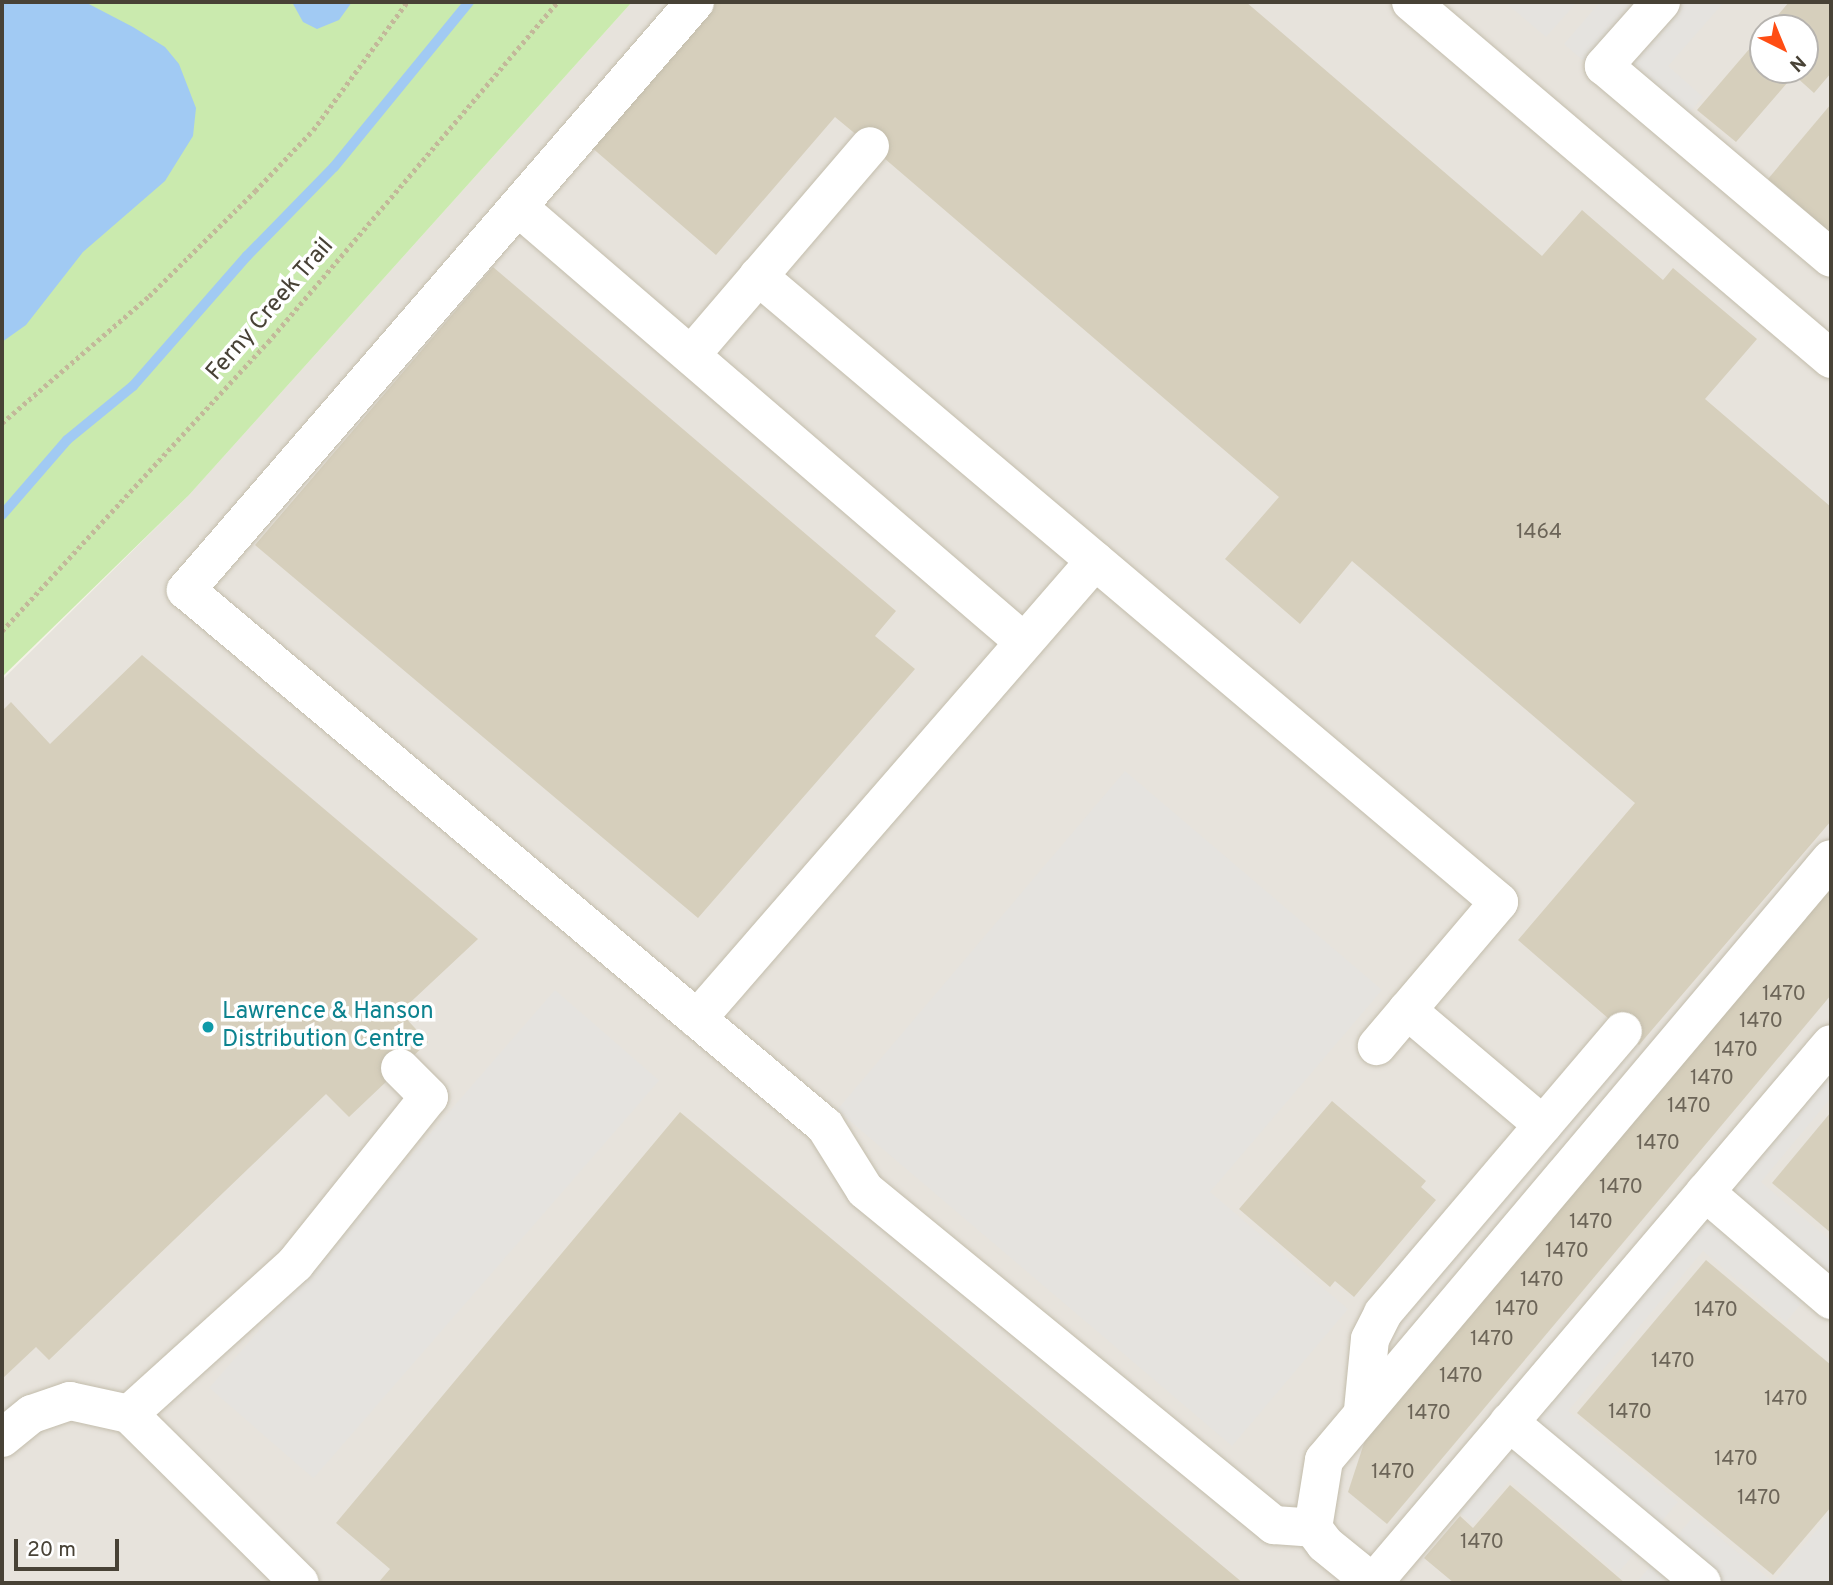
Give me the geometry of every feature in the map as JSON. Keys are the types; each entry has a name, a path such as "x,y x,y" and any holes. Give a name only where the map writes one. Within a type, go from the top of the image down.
{"street":[{"path":"695,2 186,590 825,1126 865,1190 1274,1525 1313,1528"},
{"path":"1410,2 1831,359"},
{"path":"1661,2 1604,66 1831,258"},
{"path":"691,355 870,146"},
{"path":"518,206 1024,642"},
{"path":"758,276 1499,902 1377,1046"},
{"path":"697,1018 1095,561"},
{"path":"1831,859 1363,1410 1324,1460 1312,1515 1313,1528 1320,1540 1373,1583 1831,1044"},
{"path":"1407,1010 1543,1125"},
{"path":"1363,1410 1370,1339 1383,1312 1623,1031"},
{"path":"129,1414 295,1264 429,1097 400,1068"},
{"path":"1705,1192 1831,1300"},
{"path":"2,1438 32,1414 70,1401 111,1406 129,1414 300,1583"},
{"path":"1510,1422 1702,1583"}],"path":[{"path":"2,423 149,296 271,173 352,81 407,2"},
{"name":"Ferny Creek Trail","path":"2,631 268,342 558,2"}],"shaded area":[{"path":"632,2 1831,2 1831,1583 2,1583 2,680 189,495"},
{"path":"1505,2 1577,2 1546,37"},
{"path":"1600,2 1724,2 1668,66 1703,97 1684,119 1831,275 1564,44"},
{"path":"1125,771 1382,990 1210,1192 1348,1309 1232,1446 837,1110"},
{"path":"555,990 659,1081 313,1478 209,1388"},
{"path":"1831,1038 1831,1098 1761,1182 1831,1241 1831,1268 1786,1322 1703,1251 1568,1411 1678,1502 1618,1573 1510,1480 1473,1524 1442,1497"},
{"path":"1831,1513 1831,1583 1636,1583 1694,1516 1773,1582"}],"green space":[{"path":"2,2 632,2 189,495 2,677"}],"water":[{"path":"2,2 85,2 133,27 165,47 179,64 196,108 193,136 165,181 83,252 26,325 2,342"},
{"path":"292,2 352,2 339,20 317,29 303,22"}],"building":[{"path":"714,2 1246,2 1542,256 1582,210 1663,280 1673,268 1757,339 1705,399 1831,507 1831,821 1639,1045 1518,940 1635,803 1352,561 1300,624 1225,559 1279,497 870,146 835,117 716,255 590,146"},
{"path":"1789,2 1831,2 1831,73 1814,93 1804,84 1819,84 1819,14 1779,14"},
{"path":"1749,49 1749,84 1786,84 1736,142 1697,110"},
{"path":"1831,104 1831,233 1768,179"},
{"path":"493,267 896,611 875,636 915,669 698,918 255,545"},
{"name":"Lawrence & Hanson Distribution Centre","path":"142,655 478,939 400,1012 428,1042 349,1117 326,1094 49,1360 36,1347 2,1379 2,711 11,702 50,744"},
{"path":"1831,884 1831,995 1387,1524 1348,1492 1370,1425"},
{"path":"1332,1101 1426,1181 1421,1187 1436,1200 1354,1297 1335,1281 1330,1287 1239,1209"},
{"path":"680,1112 1243,1583 378,1583 390,1569 336,1523"},
{"path":"1831,1112 1831,1233 1772,1183"},
{"path":"1706,1260 1831,1365 1831,1507 1773,1575 1577,1413"},
{"path":"1510,1485 1625,1583 1454,1583 1424,1558 1460,1516 1473,1528"}],"waterway":[{"path":"2,515 67,440 133,386 247,256 334,167 469,2"}],"place":[{"name":"Lawrence & Hanson Distribution Centre","path":"208,1027"}]}
